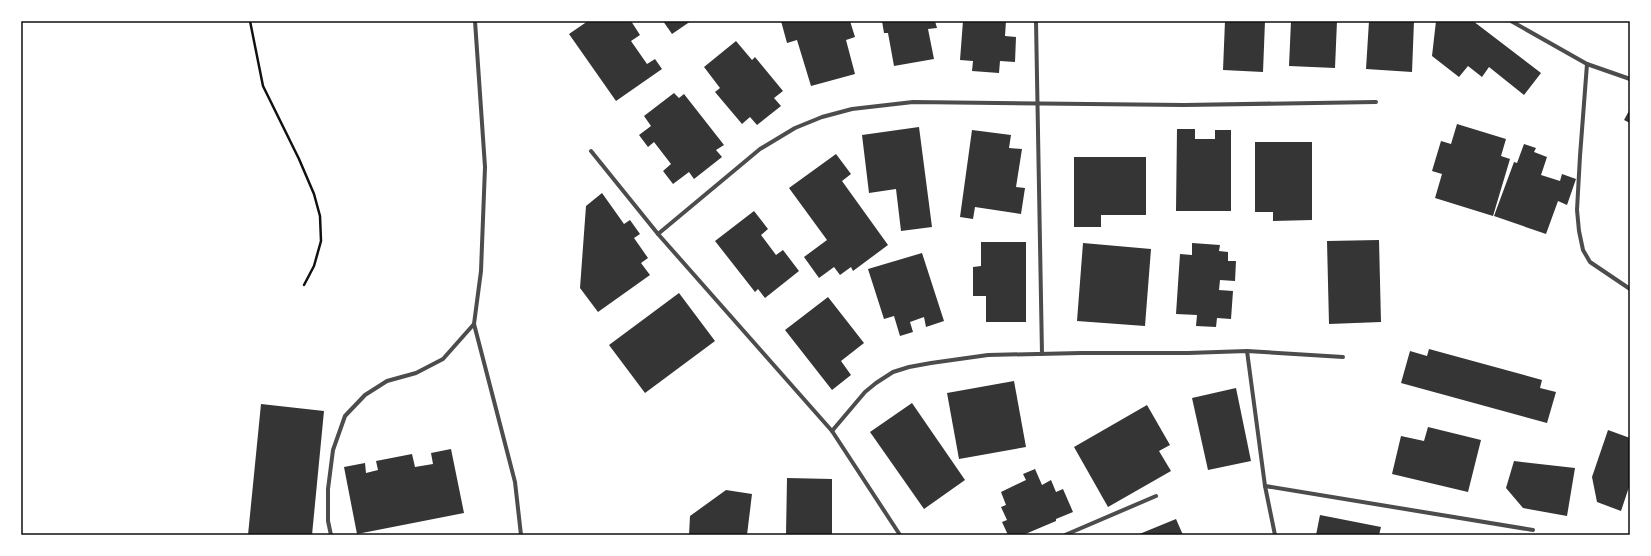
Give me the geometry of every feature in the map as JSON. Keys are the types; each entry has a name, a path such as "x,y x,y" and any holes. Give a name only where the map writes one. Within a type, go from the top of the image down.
{"street":[{"path":"474,21 485,167 481,271 474,324 515,482 521,535"},
{"path":"1036,21 1042,354"},
{"path":"1512,21 1587,64 1630,79"},
{"path":"1587,64 1577,210 1578,230 1583,250 1590,262 1630,289"},
{"path":"658,234 760,149 796,128 822,117 852,109 913,102 1184,105 1376,102"},
{"path":"591,151 658,234 832,431 900,535"},
{"path":"331,535 328,522 328,489 333,450 345,416 365,396 387,381 416,373 443,359 474,324"},
{"path":"832,431 865,392 892,372 909,367 988,355 1247,351 1343,357"},
{"path":"1247,351 1265,486 1275,535"},
{"path":"1265,486 1533,530"},
{"path":"1065,535 1156,496"}],"path":[{"path":"250,21 263,86 314,194 320,216 321,241 314,266 304,286"}],"building":[{"path":"588,21 631,21 640,35 631,41 647,64 655,59 662,69 616,101 569,34"},
{"path":"663,21 691,21 672,34"},
{"path":"781,21 850,21 855,37 846,40 855,74 811,86 797,40 787,43"},
{"path":"882,21 935,21 937,28 928,29 934,59 894,66 888,33 884,33"},
{"path":"963,21 1006,21 1005,36 1016,37 1015,62 1000,61 999,73 972,71 973,61 960,60"},
{"path":"1225,21 1265,21 1263,72 1223,70"},
{"path":"1291,21 1337,21 1335,68 1289,66"},
{"path":"1369,21 1414,21 1412,72 1366,69"},
{"path":"1436,21 1473,21 1541,73 1524,95 1489,67 1482,77 1468,66 1459,77 1432,56"},
{"path":"736,41 752,60 755,57 783,91 774,98 781,106 757,125 750,117 742,124 715,92 720,88 704,67"},
{"path":"674,93 679,98 684,94 724,145 716,150 722,157 694,179 689,172 673,184 663,171 671,164 654,142 648,147 639,135 651,126 644,116"},
{"path":"1630,109 1630,123 1624,120"},
{"path":"1457,124 1506,139 1501,156 1510,159 1493,216 1435,198 1442,174 1432,171 1441,141 1451,144"},
{"path":"919,127 932,227 901,231 896,189 869,193 862,135"},
{"path":"1177,129 1195,129 1195,139 1215,139 1215,130 1231,130 1231,211 1176,211"},
{"path":"972,130 1011,135 1009,148 1022,149 1016,187 1025,188 1021,214 975,207 973,219 960,217"},
{"path":"1255,142 1312,142 1312,220 1273,221 1273,212 1255,212"},
{"path":"1524,144 1536,148 1534,152 1547,157 1541,175 1560,181 1562,174 1576,179 1567,205 1558,201 1546,234 1494,216 1514,162 1517,163"},
{"path":"836,154 851,174 842,181 888,245 853,271 851,267 840,275 834,267 819,278 804,257 827,240 789,188"},
{"path":"1074,157 1146,157 1146,215 1101,215 1101,227 1074,227"},
{"path":"602,193 624,224 630,220 640,234 634,238 648,258 641,263 650,275 598,312 580,288 586,206"},
{"path":"754,211 768,229 761,235 776,255 783,250 799,271 765,298 758,289 755,292 715,241"},
{"path":"1379,240 1381,322 1329,324 1327,241"},
{"path":"981,242 1026,242 1026,322 986,322 986,296 973,296 973,267 981,266"},
{"path":"1083,243 1151,249 1145,326 1077,321"},
{"path":"1192,243 1220,245 1219,251 1228,252 1228,261 1236,261 1235,281 1220,280 1219,290 1233,291 1231,319 1217,318 1216,327 1196,326 1197,315 1176,314 1180,254 1192,255"},
{"path":"922,253 944,321 926,327 924,317 910,322 913,332 900,336 894,316 884,319 868,269"},
{"path":"679,293 715,341 645,393 609,345"},
{"path":"828,297 864,343 841,361 851,375 832,390 785,330"},
{"path":"1429,349 1542,380 1540,388 1556,392 1547,423 1401,383 1410,351 1427,356"},
{"path":"1014,381 1026,447 959,459 947,393"},
{"path":"1236,388 1251,461 1208,470 1192,398"},
{"path":"912,403 965,480 924,509 870,432"},
{"path":"261,404 324,411 312,535 248,535"},
{"path":"1147,405 1170,445 1159,451 1171,471 1108,507 1074,447"},
{"path":"1428,427 1481,440 1468,492 1392,474 1401,436 1424,441"},
{"path":"1608,430 1630,438 1630,484 1621,511 1597,502 1592,477"},
{"path":"451,449 464,513 357,534 344,467 365,463 366,473 378,470 376,461 412,454 415,467 433,464 431,453"},
{"path":"1514,461 1575,468 1567,516 1523,508 1506,488"},
{"path":"1035,469 1042,485 1051,480 1056,492 1063,489 1073,512 1023,535 1008,535 1002,522 1007,520 1001,507 1006,505 1001,492 1026,480 1023,474"},
{"path":"787,478 832,479 832,535 786,535"},
{"path":"726,490 752,494 747,535 689,535 690,516"},
{"path":"1320,515 1381,527 1379,535 1316,535"},
{"path":"1176,519 1183,535 1137,535"}]}
